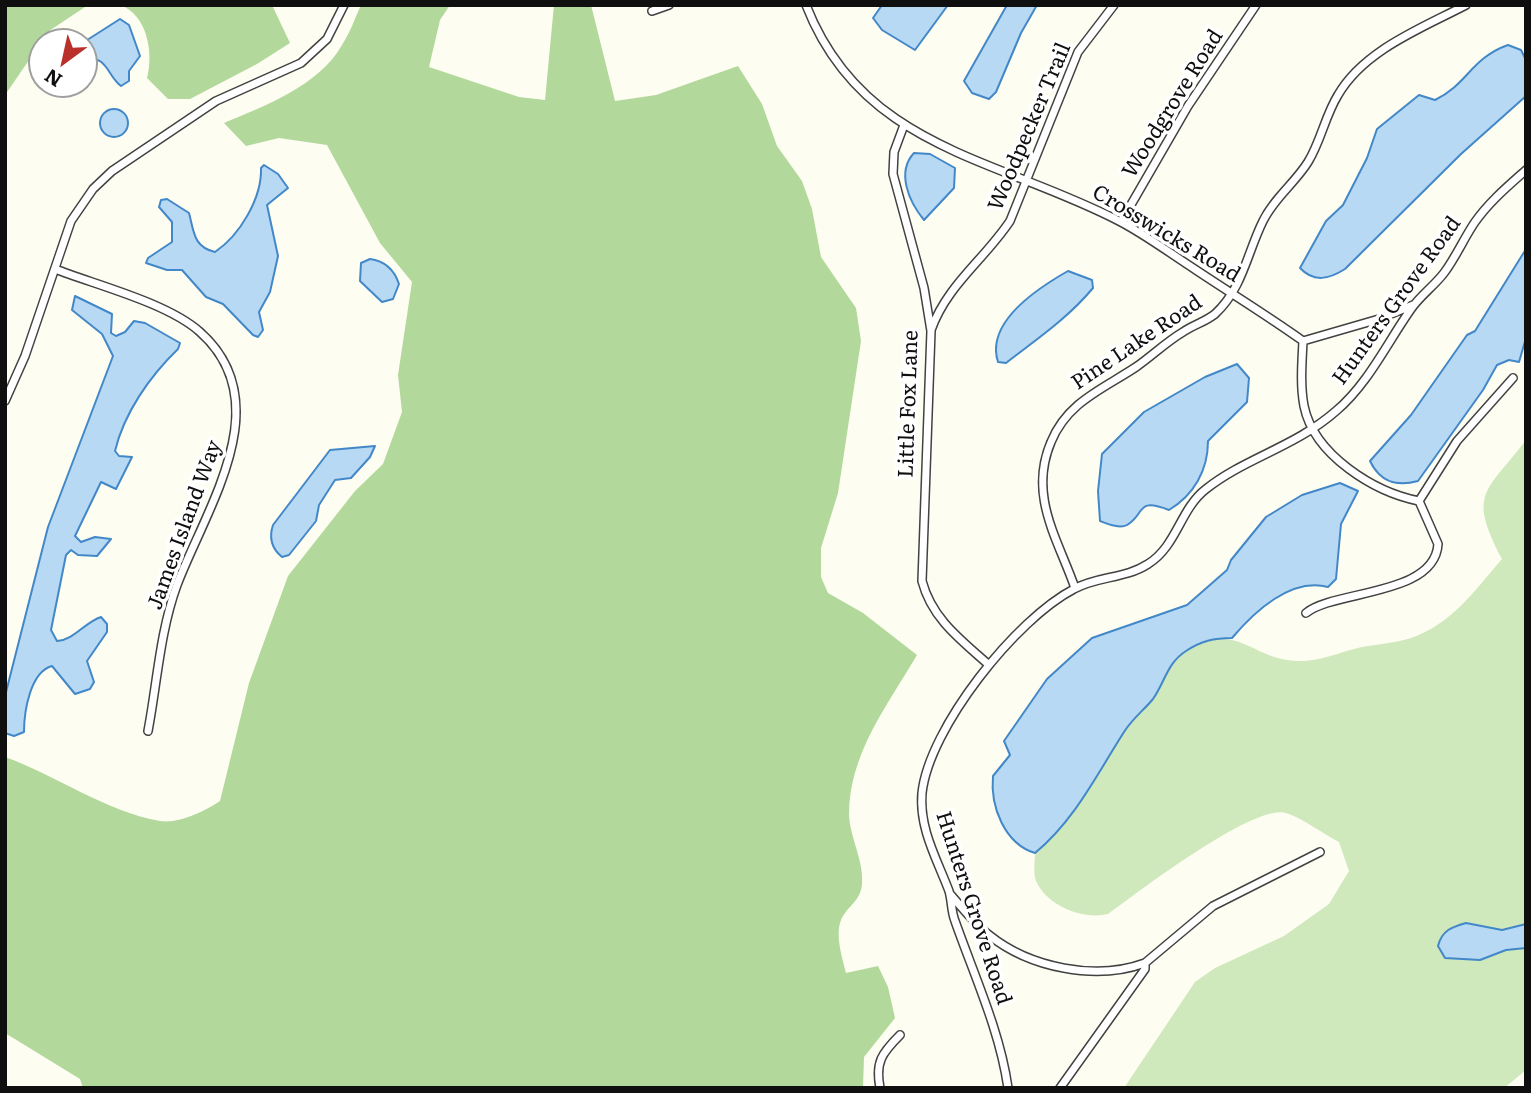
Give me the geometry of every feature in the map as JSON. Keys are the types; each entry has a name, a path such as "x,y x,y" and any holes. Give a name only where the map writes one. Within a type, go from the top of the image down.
{"street":[{"path":"5,401 25,356 77,210 103,178 216,102 301,63 327,39 344,5"},
{"path":"652,11 669,5"},
{"name":"Crosswicks Road","path":"806,5 827,52 842,72 875,105 904,125 1121,222 1303,341"},
{"name":"Woodpecker Trail","path":"931,331 951,290 999,238 1010,221 1078,52 1114,5"},
{"name":"Woodgrove Road","path":"1121,222 1188,106 1256,5"},
{"name":"Pine Lake Road","path":"1075,588 1048,527 1043,502 1043,470 1058,427 1083,400 1136,367 1181,332 1208,319 1231,293 1245,270 1263,219 1307,163 1331,108 1351,76 1387,47 1466,5"},
{"name":"Little Fox Lane","path":"904,125 894,152 893,174 924,288 931,331 922,581 928,600 942,622 989,665"},
{"name":"Hunters Grove Road","path":"1009,1088 996,1037 953,915 950,894 924,825 922,795 926,770 939,738 989,665 1036,619 1075,588 1144,567 1170,543 1189,508 1203,491 1314,429 1357,389 1414,304 1442,276 1486,208 1526,170"},
{"name":"James Island Way","path":"55,269 185,320 211,343 233,384 237,416 233,448 177,586 148,731"},
{"path":"1414,304 1380,319 1303,341 1305,408 1314,429 1338,459 1359,477 1392,494 1419,501"},
{"path":"1419,501 1457,441 1513,379"},
{"path":"1306,613 1320,605 1371,595 1396,585 1432,562 1438,544 1419,501"},
{"path":"950,894 987,934 1030,958 1103,973 1145,963 1213,906 1320,852"},
{"path":"1060,1088 1145,969 1145,963"},
{"path":"880,1088 877,1070 880,1055 900,1035"}],"green space":[{"path":"5,5 88,5 54,28 28,28 28,62 5,95"},
{"path":"120,5 272,5 290,43 257,64 190,99 168,99 147,78 149,46 142,25 137,17"},
{"path":"361,5 450,5 440,20 429,67 519,97 545,100 554,5 591,5 615,101 656,95 738,66 762,104 777,146 802,181 812,209 821,257 856,308 861,341 838,493 821,548 821,577 828,593 863,613 917,655 872,731 855,771 851,793 850,824 861,867 862,884 859,895 839,926 841,953 846,973 878,966 888,987 895,1018 864,1057 863,1088 83,1088 80,1079 5,1033 5,757 120,810 160,821 183,819 220,801 249,683 288,576 355,491 383,464 402,412 398,375 412,282 380,243 327,145 279,138 246,146 224,123 289,93 319,72 345,40"},
{"path":"1526,440 1526,1070 1504,1088 1124,1088 1195,982 1215,968 1284,936 1329,904 1349,871 1339,842 1286,813 1270,814 1223,835 1108,914 1098,915 1077,913 1048,898 1036,881 1035,853 1074,810 1126,729 1154,697 1175,660 1187,650 1219,639 1231,640 1281,659 1312,660 1411,638 1426,632 1451,615 1502,559 1485,520 1486,494"}],"water":[{"path":"882,5 948,5 915,50 882,30 873,18"},
{"path":"1007,5 1037,5 1021,33 996,92 989,99 972,93 964,81"},
{"path":"120,19 129,25 140,56 129,71 129,81 121,86 98,60 98,33"},
{"path":"1508,45 1521,50 1526,60 1526,96 1461,154 1345,269 1322,278 1305,273 1300,268 1326,221 1343,205 1367,158 1377,129 1419,95 1435,100 1446,94 1485,57"},
{"path":"114,109 124,113 128,123 124,133 114,137 104,133 100,123 104,113"},
{"path":"914,153 930,154 955,168 954,188 924,220 909,196 905,178 906,169"},
{"path":"264,165 278,174 288,188 267,205 278,256 270,292 259,312 263,330 258,337 223,304 206,297 182,270 167,270 146,263 148,258 172,242 172,222 159,207 161,200 167,199 189,213 198,242 215,252 233,236 248,215 258,191 261,168"},
{"path":"1526,249 1526,338 1519,362 1509,360 1497,365 1483,390 1418,481 1396,483 1384,478 1370,461 1411,415 1467,335 1475,331"},
{"path":"370,259 384,264 394,274 399,284 393,299 382,302 360,281 361,263"},
{"path":"1068,271 1092,280 1093,288 1040,337 1006,363 998,362 996,347 999,333 1007,320 1029,297"},
{"path":"75,296 112,314 111,333 116,336 125,332 134,321 145,323 180,343 178,349 148,383 125,423 115,451 119,456 132,457 116,489 101,482 75,536 81,542 95,537 111,539 97,556 78,555 71,550 66,555 51,630 57,641 69,638 101,617 107,624 107,632 87,661 94,682 90,689 75,694 52,666 44,670 33,684 25,714 24,732 14,736 5,733 5,696 48,527 113,356 102,334 72,310"},
{"path":"1237,364 1249,378 1247,402 1208,441 1202,472 1186,497 1169,510 1146,506 1133,521 1124,526 1100,521 1098,491 1102,454 1144,412 1205,377"},
{"path":"375,446 370,457 351,478 335,480 319,505 316,521 289,555 282,557 272,542 273,525 330,450"},
{"path":"1340,483 1358,491 1341,524 1336,579 1328,587 1314,585 1287,592 1262,608 1232,638 1202,642 1180,656 1170,667 1153,699 1127,727 1062,826 1035,853 1015,842 997,812 993,776 1010,755 1004,741 1047,679 1092,638 1187,605 1227,570 1231,560 1266,517 1302,495"},
{"path":"1466,923 1502,930 1526,924 1526,948 1506,950 1480,960 1445,958 1438,946 1442,936 1452,928"}]}
